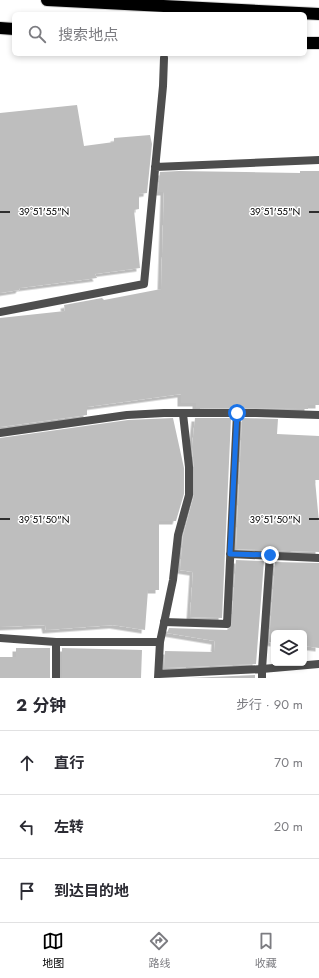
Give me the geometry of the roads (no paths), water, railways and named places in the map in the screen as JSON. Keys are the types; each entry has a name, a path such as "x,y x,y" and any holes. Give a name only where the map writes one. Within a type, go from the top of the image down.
{"highway":[{"path":"47,0 280,12"},
{"path":"307,13 319,14"},
{"path":"0,28 12,29"},
{"path":"307,43 319,43"}],"street":[{"path":"0,312 144,284 163,86 164,58"},
{"path":"155,167 319,160"},
{"path":"0,433 127,415 164,413 319,415"},
{"path":"164,622 227,624 237,413"},
{"path":"183,414 189,467 189,495 178,535 173,580 160,642 158,676 319,664"},
{"path":"230,554 319,558"},
{"path":"262,678 270,555"},
{"path":"0,638 56,642 160,642"},
{"path":"56,642 56,678"}],"tunnel":[{"path":"166,12 167,0"}]}
